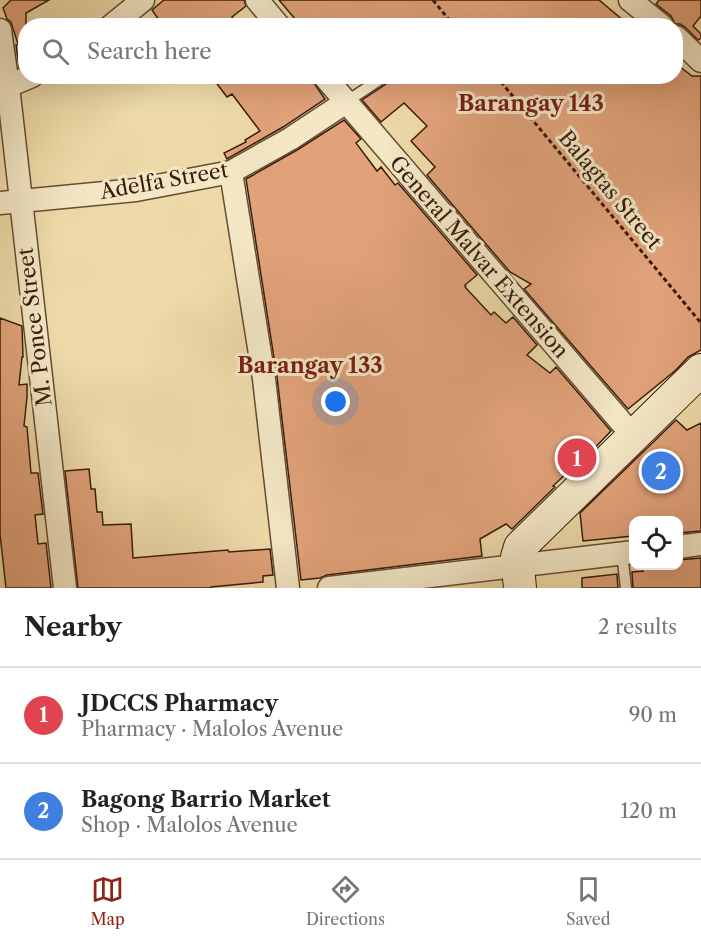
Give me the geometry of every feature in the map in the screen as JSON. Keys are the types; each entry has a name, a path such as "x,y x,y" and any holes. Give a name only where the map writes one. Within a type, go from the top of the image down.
{"street":[{"path":"121,18 143,0"},
{"path":"257,0 272,18"},
{"path":"630,0 652,18"},
{"name":"M. Ponce Street","path":"0,30 8,86 10,202 65,588"},
{"path":"683,44 701,61"},
{"path":"8,86 18,82"},
{"name":"General Malvar Extension","path":"331,84 634,437"},
{"name":"Adelfa Street","path":"10,202 136,190 231,172 290,139 346,102"},
{"path":"231,172 264,379 288,588"},
{"path":"519,577 518,552 520,547 701,370"},
{"path":"683,546 701,544"},
{"path":"329,588 519,577 628,553"}],"lane":[{"path":"346,102 373,84"},
{"path":"626,588 628,553"}],"path":[{"path":"433,0 448,18"},
{"name":"Balagtas Street","path":"503,84 701,323"}],"building":[{"path":"11,0 49,0 26,13 26,18 18,18 18,44 11,22 7,19 3,8"},
{"path":"164,0 244,0 246,6 233,18 158,18 152,10"},
{"path":"279,0 599,0 620,18 294,18"},
{"path":"659,0 701,0 701,16 693,26 701,34 701,38 698,40 683,26 683,18 672,18 656,4"},
{"path":"683,69 692,76 701,76 701,350 688,357 676,370 628,409 524,289 531,284 510,272 427,175 435,167 411,141 427,126 404,103 381,122 362,100 386,84 683,84"},
{"path":"217,84 315,84 325,99 283,127 227,159 224,153 246,142 245,140 260,131 232,94 227,97"},
{"path":"344,120 361,139 356,143 377,171 381,167 395,185 398,183 477,275 465,287 491,315 494,312 506,323 513,317 537,345 527,355 550,373 556,367 611,431 512,529 506,524 480,539 482,556 301,580 277,377 246,179"},
{"path":"0,318 22,326 23,357 19,385 27,384 24,426 27,427 31,473 38,473 43,514 35,515 38,544 46,543 51,588 6,588 0,534"},
{"path":"676,420 687,430 701,423 701,531 683,533 683,516 629,516 629,536 583,541 580,513"},
{"path":"89,469 91,489 95,489 97,512 102,512 103,525 131,524 133,558 270,549 273,575 263,576 263,582 211,588 78,588 65,471"},
{"path":"701,558 701,588 633,588 632,572 683,570 683,560"},
{"path":"617,574 618,588 582,588 582,578"}],"place":[{"name":"JDCCS Pharmacy","path":"577,458"},
{"name":"Bagong Barrio Market","path":"661,471"}],"district":[{"name":"Barangay 143","path":"531,103"},
{"name":"Barangay 133","path":"310,365"}]}
